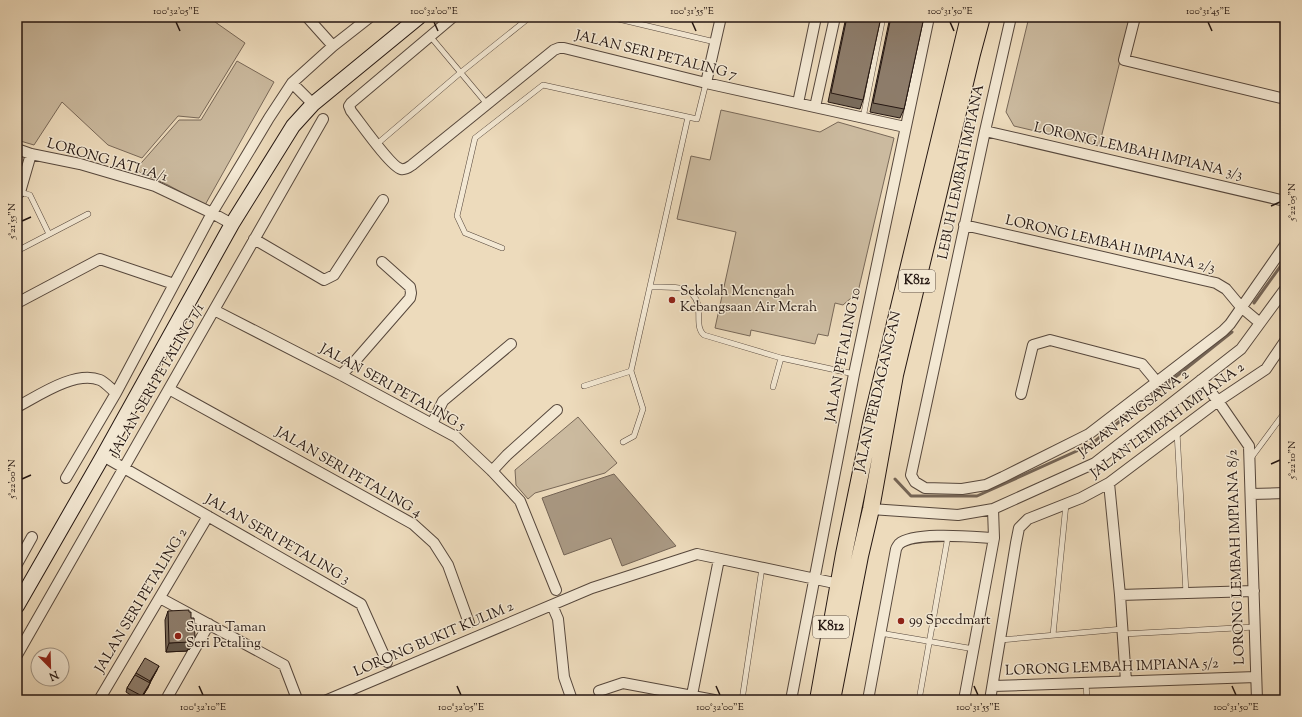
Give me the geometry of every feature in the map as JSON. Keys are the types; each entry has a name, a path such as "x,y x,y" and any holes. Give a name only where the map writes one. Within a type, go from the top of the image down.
{"main road":[{"name":"JALAN PERDAGANGAN","path":"818,700 838,584 871,423 969,17"},
{"name":"JALAN PERDAGANGAN","path":"832,700 860,556 871,509 895,375 982,17"}],"street":[{"path":"307,17 333,46"},
{"path":"66,478 116,393 212,213 269,118 292,83 333,46 370,17"},
{"path":"17,606 103,456 232,224 293,126 314,104 419,17"},
{"path":"377,144 351,111 349,106 350,103 453,17"},
{"path":"706,83 721,17"},
{"path":"798,104 816,17"},
{"path":"815,107 835,17"},
{"name":"JALAN PETALING 10","path":"791,700 854,374 929,17"},
{"name":"LEBUH LEMBAH IMPIANA","path":"1011,17 984,131 911,475 915,482 925,488 962,489 986,485 1088,434 1157,382"},
{"path":"1135,17 1124,60 1285,99"},
{"name":"JALAN SERI PETALING 7","path":"377,144 394,165 403,170 408,168 554,50 559,48 798,104 906,127"},
{"path":"292,83 314,104"},
{"name":"JALAN SERI PETALING 1/1","path":"17,655 323,119"},
{"name":"LORONG LEMBAH IMPIANA 3/3","path":"984,131 1285,201"},
{"name":"LORONG JATI 1A/1","path":"17,149 31,154 80,164 155,186 232,224"},
{"path":"19,193 31,154"},
{"path":"254,239 324,280 329,279 334,275 383,200"},
{"name":"LORONG LEMBAH IMPIANA 2/3","path":"964,225 1216,283 1226,289 1241,307 1260,323"},
{"path":"1022,394 1033,345 1050,340 1142,364 1157,382 1230,324 1285,246"},
{"path":"17,303 100,259 174,284"},
{"path":"341,375 410,298 410,288 382,262"},
{"name":"JALAN ANGSANA 2","path":"871,509 958,514 993,509 1095,463 1241,349 1285,289"},
{"name":"JALAN SERI PETALING 5","path":"214,310 341,375 456,437 492,471 520,501 556,590"},
{"name":"JALAN LEMBAH IMPIANA 2","path":"990,700 1019,528 1028,519 1081,498 1110,483 1218,400 1266,369 1285,341"},
{"path":"432,424 443,401 511,344"},
{"path":"17,407 68,380 84,377 100,380 116,393"},
{"name":"LORONG LEMBAH IMPIANA 8/2","path":"1201,380 1218,400 1249,446 1257,700"},
{"name":"JALAN SERI PETALING 4","path":"169,389 413,524 434,543 448,565 469,623"},
{"path":"492,471 507,455 557,410"},
{"name":"JALAN SERI PETALING 3","path":"103,456 361,604 387,662"},
{"path":"1110,483 1126,681"},
{"path":"1251,494 1285,493"},
{"path":"964,700 994,538 993,509"},
{"name":"JALAN SERI PETALING 2","path":"99,700 208,516"},
{"path":"868,700 896,549 899,544 906,540 918,537 948,536 994,538"},
{"path":"17,564 32,537"},
{"name":"LORONG BUKIT KULIM 2","path":"327,700 592,588 697,554 838,584"},
{"path":"692,698 720,559"},
{"path":"1120,595 1254,591"},
{"path":"160,598 284,666 297,699"},
{"path":"552,605 558,619 564,677 572,700"},
{"path":"167,700 209,624"},
{"name":"LORONG LEMBAH IMPIANA 5/2","path":"993,686 1256,677"},
{"path":"599,691 624,683 692,698 714,700"}],"lane":[{"path":"377,144 460,73 530,17"},
{"path":"610,17 715,42"},
{"path":"863,118 883,17"},
{"path":"430,36 487,104"},
{"path":"502,248 465,233 457,216 475,138 543,85 697,119 706,83"},
{"path":"623,442 634,436 643,409 631,371 688,117"},
{"path":"19,193 30,196 49,234"},
{"path":"17,251 88,214"},
{"path":"650,287 686,289 694,296 699,304 700,328 701,333 704,335 781,358 854,374"},
{"path":"773,387 781,358"},
{"path":"584,386 631,371"},
{"path":"1250,459 1285,412"},
{"path":"1177,432 1186,593"},
{"path":"1053,635 1066,503"},
{"path":"918,700 948,536"},
{"path":"742,700 762,568"},
{"path":"1000,640 1123,631 1255,627"},
{"path":"880,633 974,649"},
{"path":"1086,682 1087,700"}],"shaded area":[{"path":"17,17 208,17 245,43 199,118 178,116 142,158 108,145 62,102 34,145 17,140"},
{"path":"1029,17 1131,17 1099,146 1014,126 1006,112"},
{"path":"237,61 274,82 205,205 168,185 135,170 179,120 201,120"},
{"path":"721,110 820,132 838,122 894,138 858,292 843,305 835,303 828,336 818,334 815,344 751,330 750,336 715,328 736,232 677,219 691,156 710,160"},
{"path":"578,417 617,463 605,473 535,493 528,499 516,485 515,470"},
{"path":"614,474 676,546 622,566 611,538 564,555 542,498"},
{"path":"1282,591 1285,591 1285,700 1282,700"}],"building":[{"path":"847,17 881,17 863,100 831,93"},
{"path":"891,17 924,17 904,109 873,103"},
{"name":"Surau Taman Seri Petaling","path":"189,610 189,612 191,612 191,618 194,618 195,637 193,637 193,640 190,642 169,643 168,611"},
{"path":"145,658 159,666 150,681 136,673"},
{"path":"135,675 150,683 142,696 127,688"}],"waterway":[{"path":"1254,303 1285,260"},
{"path":"895,479 911,496 977,496 1090,445 1232,332"}],"place":[{"name":"Sekolah Menengah Kebangsaan Air Merah","path":"672,300"},
{"name":"99 Speedmart","path":"901,621"},
{"name":"Surau Taman Seri Petaling","path":"178,636"}]}
